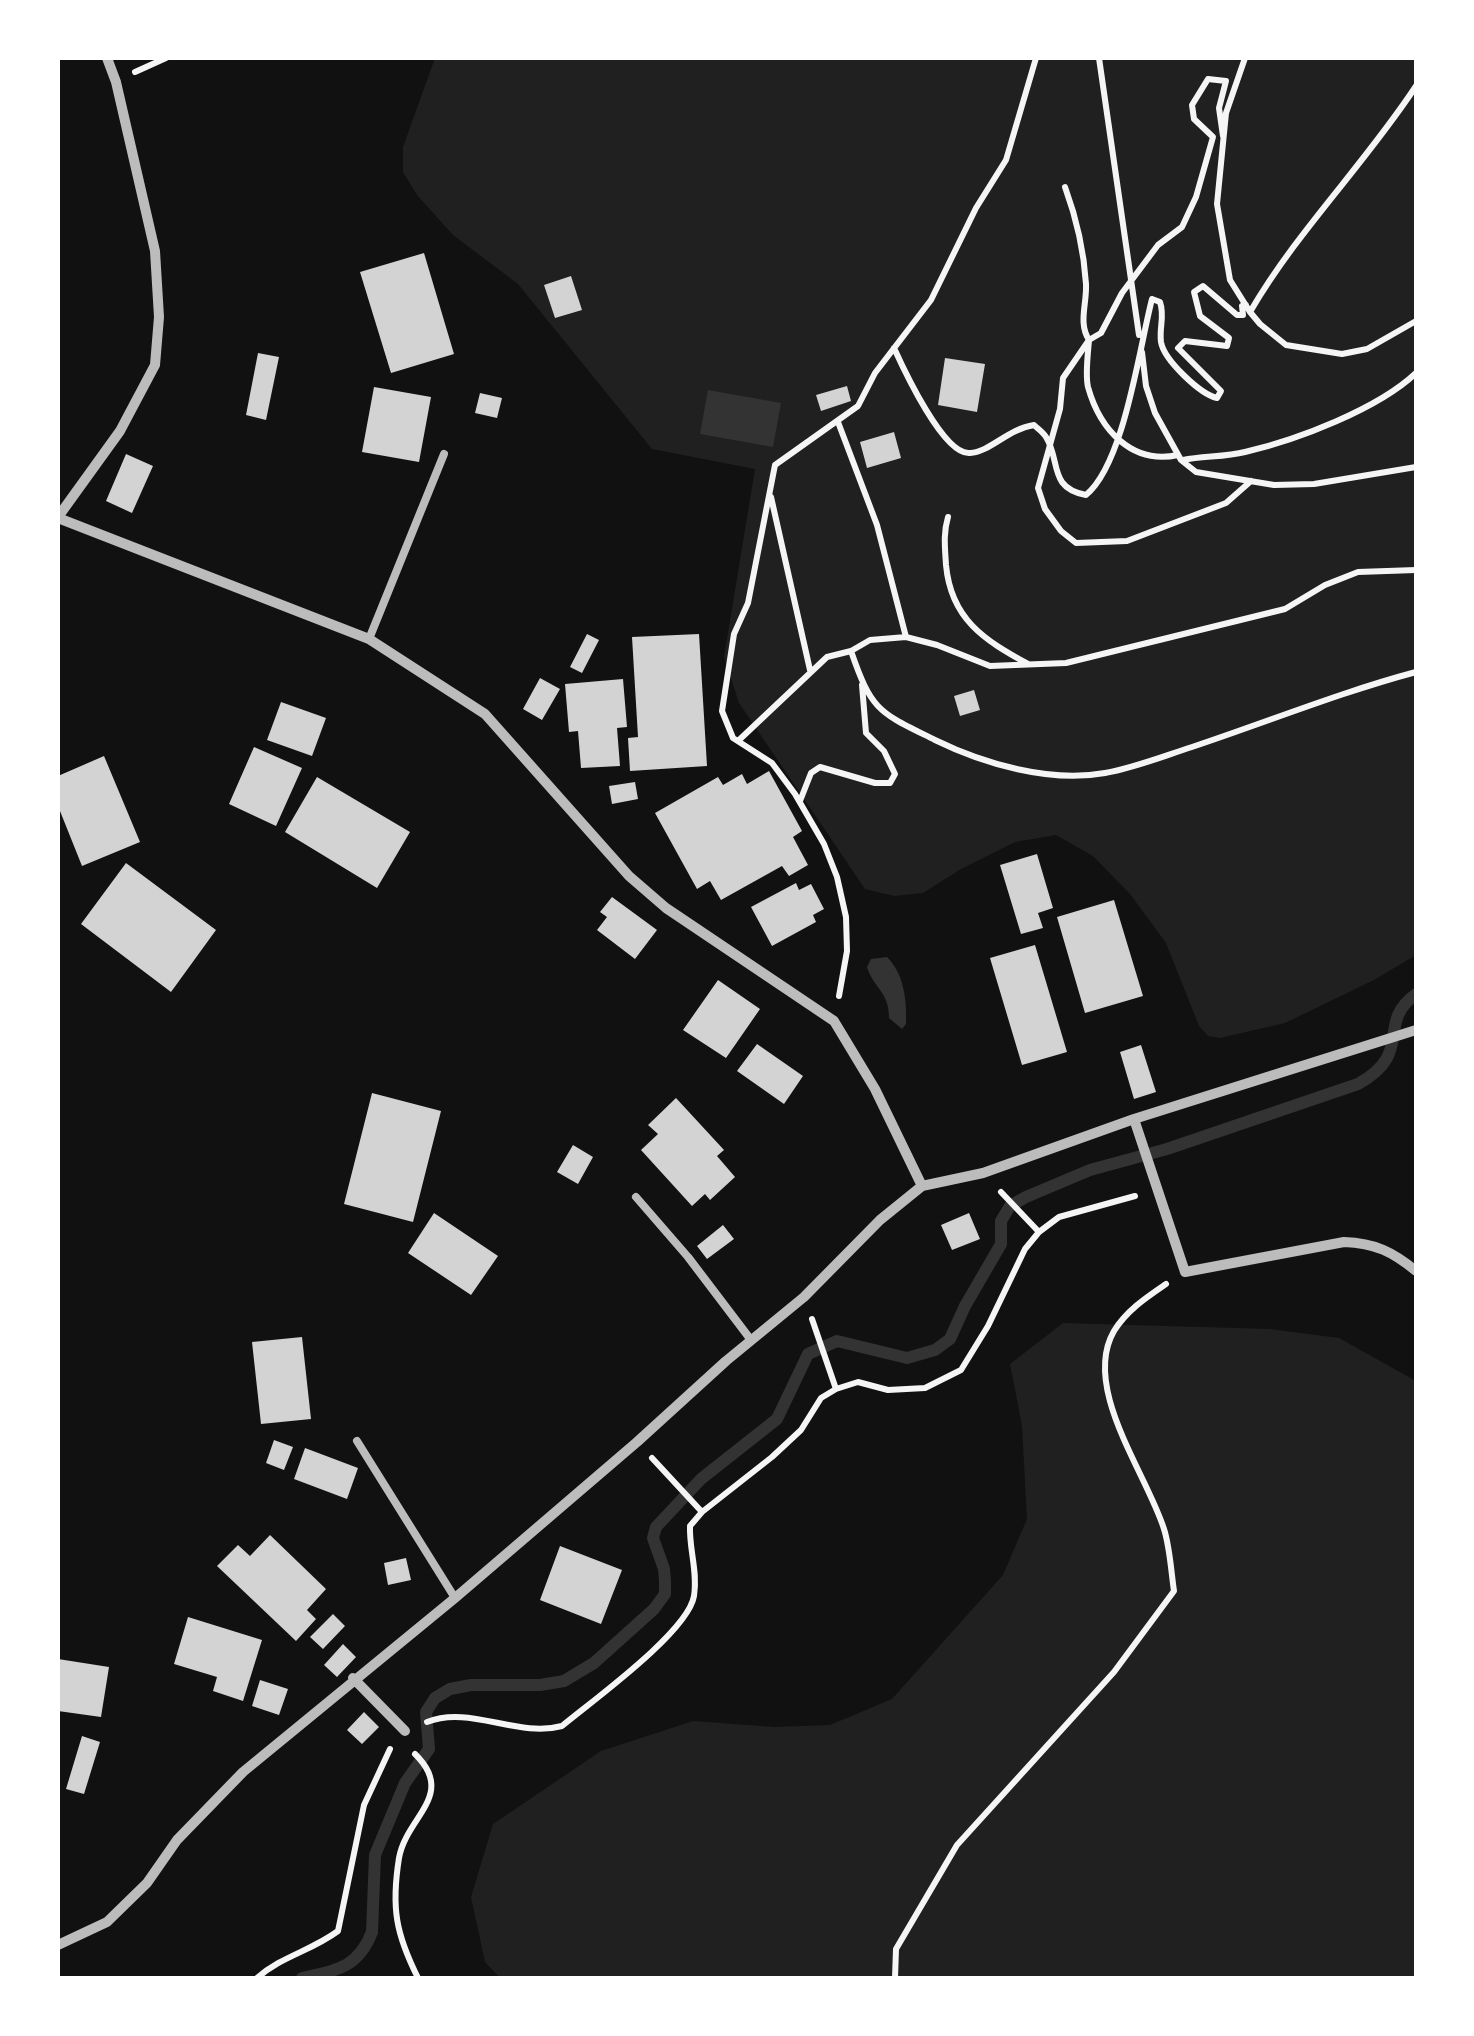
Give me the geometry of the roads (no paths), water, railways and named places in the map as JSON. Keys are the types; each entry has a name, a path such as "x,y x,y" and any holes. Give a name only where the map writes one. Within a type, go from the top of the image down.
{"street":[{"path":"107,58 155,251 159,316 155,365 120,431 58,517 369,639 485,714 629,876 666,908 834,1021 876,1089 922,1186"},
{"path":"58,1945 107,1922 147,1883 177,1840 243,1772 455,1598 804,1296 880,1220 922,1186 983,1173 1134,1119 1416,1030"},
{"path":"1134,1119 1185,1272 1344,1242 1366,1242 1391,1251 1416,1271"},
{"path":"353,1678 402,1734"}],"lane":[{"path":"369,639 444,454"},
{"path":"636,1197 751,1340"},
{"path":"358,1441 455,1598"}],"waterway":[{"path":"302,1978 345,1966 360,1953 372,1932 375,1855 405,1783 429,1749 426,1712 435,1698 450,1689 471,1685 564,1681 594,1663 654,1609 665,1594 664,1569 653,1538 656,1527 701,1479 777,1419 808,1354 837,1341 907,1358 935,1350 950,1339 1001,1244 1001,1221 1010,1206 1090,1170 1167,1149 1358,1084 1385,1061 1398,1016 1416,994"}]}
